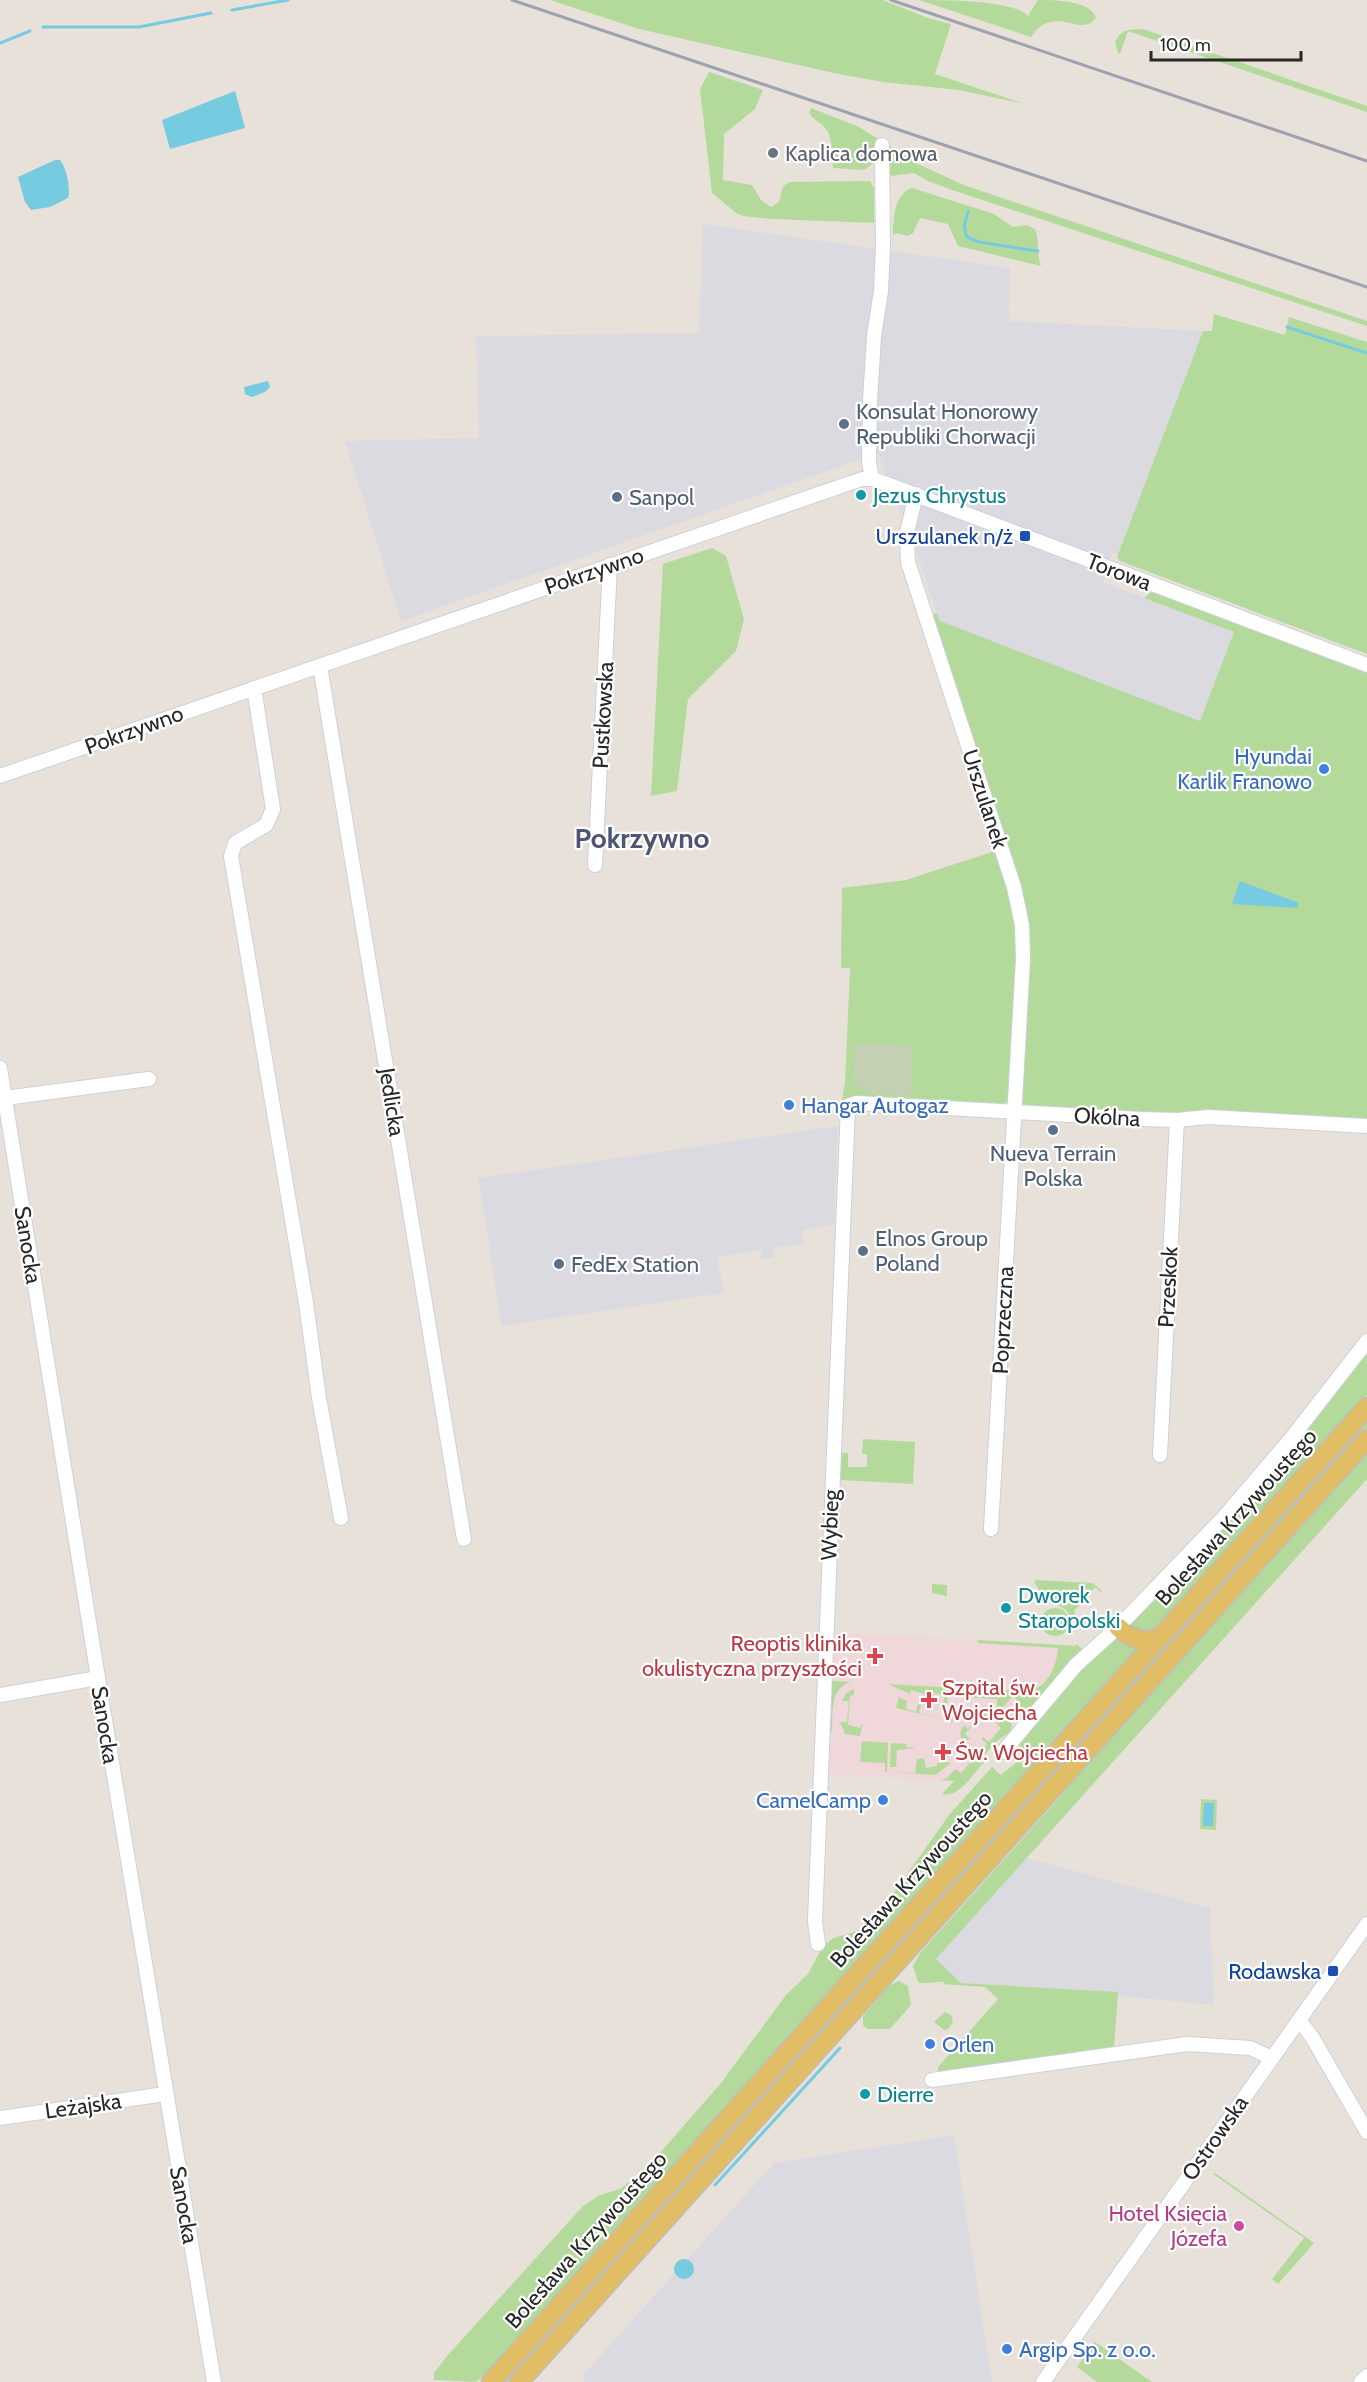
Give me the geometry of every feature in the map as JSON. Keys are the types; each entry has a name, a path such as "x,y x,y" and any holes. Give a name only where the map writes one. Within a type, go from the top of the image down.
{"main road":[{"name":"Bolesława Krzywoustego","path":"491,2382 1367,1407"},
{"name":"Bolesława Krzywoustego","path":"519,2382 1367,1439"},
{"path":"1118,1627 1132,1637 1144,1641 1161,1637"}],"street":[{"path":"872,479 868,462 874,336 881,291 883,247 882,145"},
{"name":"Torowa","path":"872,479 1367,665"},
{"name":"Pokrzywno","path":"0,776 856,480 872,479"},
{"name":"Urszulanek","path":"916,494 907,533 908,562 1020,910 1023,959 1014,1111"},
{"name":"Pustkowska","path":"595,864 610,565"},
{"name":"Jedlicka","path":"320,666 464,1539"},
{"path":"254,688 273,809 266,825 235,843 231,856 298,1256 319,1398 341,1518"},
{"name":"Sanocka","path":"0,1068 165,2094 214,2382"},
{"path":"5,1098 149,1079"},
{"name":"Okólna","path":"848,1106 857,1103 1177,1120 1208,1117 1367,1126"},
{"name":"Wybieg","path":"818,1944 815,1921 848,1106"},
{"name":"Poprzeczna","path":"991,1529 1014,1111"},
{"name":"Przeskok","path":"1160,1455 1177,1120"},
{"name":"Bolesława Krzywoustego","path":"1003,1752 1076,1665 1118,1627 1251,1487 1367,1341"},
{"path":"0,1695 98,1678"},
{"name":"Ostrowska","path":"1043,2382 1367,1924"},
{"path":"1299,2020 1312,2037 1367,2132"},
{"path":"932,2080 1186,2044 1250,2048 1272,2058"},
{"name":"Leżajska","path":"0,2118 165,2094"},
{"path":"1360,2382 1367,2376"}],"shaded area":[{"path":"703,224 1010,268 1009,321 1203,331 1118,555 1112,553 1103,582 1234,632 1200,721 939,621 914,544 878,453 401,621 345,441 479,438 476,336 699,333"},
{"path":"838,1126 834,1225 802,1230 804,1244 773,1248 774,1258 761,1259 761,1250 717,1257 724,1293 502,1326 478,1178"},
{"name":"Szpital św. Wojciecha","path":"835,1632 1076,1646 954,1781 828,1774"},
{"path":"1027,1858 1210,1908 1214,2005 1028,1987 961,1983 935,1960"},
{"path":"954,2135 992,2382 585,2382 583,2375 774,2163"}],"green space":[{"path":"550,0 883,0 928,18 951,24 935,74 1025,104 959,90 883,82 838,74 639,29"},
{"path":"919,0 994,4 1021,11 1028,16 1038,0 1062,1 1087,8 1096,18 1083,25 1049,22 1040,27 1031,37"},
{"path":"1143,29 1367,106 1367,112 1128,31 1120,54 1118,53 1115,42 1120,34 1127,31"},
{"path":"709,72 763,90 755,109 724,134 723,180 752,185 761,200 771,207 779,202 783,186 790,182 870,181 874,188 874,223 743,216 712,193 700,89"},
{"path":"811,108 859,127 918,164 964,185 1367,321 1367,326 952,190 914,173 891,176 878,160 864,170 833,168 830,137 824,127 809,113"},
{"path":"912,188 994,214 1013,227 1027,225 1035,229 1041,266 958,246 948,224 920,218 913,233 908,236 896,233 893,235 894,215 898,201 906,191"},
{"path":"1214,314 1285,335 1289,317 1367,342 1367,654 1120,561 1117,557 1203,331 1212,331"},
{"path":"712,548 726,556 744,619 736,651 688,699 677,791 651,796 663,564"},
{"path":"1152,591 1367,670 1367,1122 1025,1108 1021,1105 1027,946 931,614 937,614 940,621 1200,721 1234,632 1144,598"},
{"path":"998,850 1019,938 1010,1097 1004,1105 841,1106 845,1083 850,968 841,968 842,888 906,880"},
{"path":"855,1043 912,1046 911,1096 866,1093 853,1082"},
{"path":"1367,1348 1367,1395 1158,1626 1149,1633 1131,1629 1130,1623"},
{"path":"1367,1416 1367,1431 512,2382 499,2382"},
{"path":"863,1439 915,1442 913,1484 840,1480 841,1453 848,1453 848,1467 867,1467 867,1454 862,1454"},
{"path":"1367,1453 1367,1479 936,1959 961,1983 1118,1992 1114,2049 938,2074 938,2067 998,1999 985,1987 943,1984 945,1982 918,1982 913,1966 920,1953"},
{"path":"1036,1580 1093,1583 1102,1591 1095,1587 1074,1611 1076,1616 1070,1616 1066,1610 1043,1596 1034,1582"},
{"path":"932,1584 947,1585 947,1596 932,1593"},
{"path":"1055,1608 1065,1612 1069,1622 1065,1632 1055,1636 1045,1632 1041,1622 1045,1612"},
{"path":"1117,1637 1144,1643 483,2376 476,2382 434,2380 434,2373 447,2356 583,2206 600,2195 620,2189 645,2170 721,2083 786,1995 808,1974 823,1946 834,1938 860,1930 878,1915 949,1815 992,1767 1001,1775 1023,1757 1019,1743 1056,1695 1111,1638"},
{"path":"978,1640 1075,1646 1077,1644 1082,1649 1081,1654 1030,1710 1019,1714 1013,1709 1019,1702 1013,1696 1003,1707 997,1707 997,1699 963,1697 964,1689 1029,1691 1036,1689 1050,1674 1056,1661 1058,1648 978,1643"},
{"path":"832,1681 851,1682 844,1685 836,1696 832,1733 830,1731"},
{"path":"888,1684 956,1688 956,1697 948,1696 947,1704 943,1703 945,1696 931,1692 927,1699 928,1695 911,1690 910,1694"},
{"path":"854,1689 854,1695 850,1696 848,1725 860,1728 863,1723 860,1736 845,1734 840,1722 847,1722 849,1701 842,1701 846,1693"},
{"path":"899,1697 907,1701 906,1709 916,1712 918,1704 921,1705 919,1713 945,1720 947,1712 952,1716 953,1722 896,1708"},
{"path":"977,1713 986,1714 989,1718 988,1720 982,1715 965,1734 970,1739 963,1741 961,1735 964,1725 968,1729 976,1720 972,1716"},
{"path":"1004,1718 1010,1719 1012,1725 1010,1732 997,1741 982,1758 985,1761 966,1784 954,1792 942,1794 954,1781 941,1780 948,1777 955,1769 961,1773 973,1760 967,1755 969,1753 975,1757 987,1744 982,1739 983,1737 989,1742 1001,1728 996,1723"},
{"path":"862,1741 888,1743 887,1772 885,1772 885,1763 860,1762"},
{"path":"891,1743 906,1744 906,1747 916,1748 897,1750 896,1767 890,1767"},
{"path":"924,1758 926,1768 937,1766 937,1763 949,1762 950,1764 935,1775 889,1772 915,1773 917,1759"},
{"path":"1201,1799 1217,1800 1216,1830 1200,1829"},
{"path":"899,1981 908,1986 911,2005 890,2029 867,2029 863,2025 863,2016 890,1985"},
{"path":"945,2012 951,2015 953,2022 948,2029 944,2030 934,2022"},
{"path":"1215,2173 1314,2243 1278,2284 1272,2279 1304,2238 1213,2174"},
{"path":"1095,2342 1152,2382 1097,2382 1077,2367"}],"water":[{"path":"235,91 245,128 170,149 162,120"},
{"path":"55,160 60,160 66,173 68,198 50,207 31,210 25,202 18,177"},
{"path":"268,381 270,387 265,392 252,397 245,394 244,387"},
{"path":"1240,881 1299,903 1297,908 1232,904"},
{"path":"1204,1803 1214,1803 1213,1826 1203,1826"},
{"path":"684,2259 691,2262 694,2269 691,2276 684,2279 677,2276 674,2269 677,2262"}],"waterway":[{"path":"232,10 288,0"},
{"path":"43,27 139,27 211,13"},
{"path":"0,43 30,31"},
{"path":"968,211 964,227 967,237 979,242 1038,251"},
{"path":"1287,327 1367,353"},
{"path":"715,2185 840,2048"}],"railway":[{"path":"512,0 1367,287"},
{"path":"891,0 1367,161"}],"place":[{"name":"Kaplica domowa","path":"773,153"},
{"name":"Konsulat Honorowy Republiki Chorwacji","path":"844,424"},
{"name":"Jezus Chrystus","path":"861,495"},
{"name":"Sanpol","path":"617,497"},
{"name":"Urszulanek n/ż","path":"1025,536"},
{"name":"Hyundai Karlik Franowo","path":"1324,769"},
{"name":"Hangar Autogaz","path":"789,1105"},
{"name":"Nueva Terrain Polska","path":"1053,1130"},
{"name":"Elnos Group Poland","path":"863,1251"},
{"name":"FedEx Station","path":"559,1264"},
{"name":"Dworek Staropolski","path":"1006,1608"},
{"name":"Reoptis klinika okulistyczna przyszłości","path":"875,1656"},
{"name":"Szpital św. Wojciecha","path":"929,1700"},
{"name":"Św. Wojciecha","path":"943,1752"},
{"name":"CamelCamp","path":"883,1800"},
{"name":"Rodawska","path":"1333,1971"},
{"name":"Orlen","path":"930,2044"},
{"name":"Dierre","path":"865,2094"},
{"name":"Hotel Księcia Józefa","path":"1239,2226"},
{"name":"Argip Sp. z o.o.","path":"1007,2349"}],"district":[{"name":"Pokrzywno","path":"642,838"}]}
